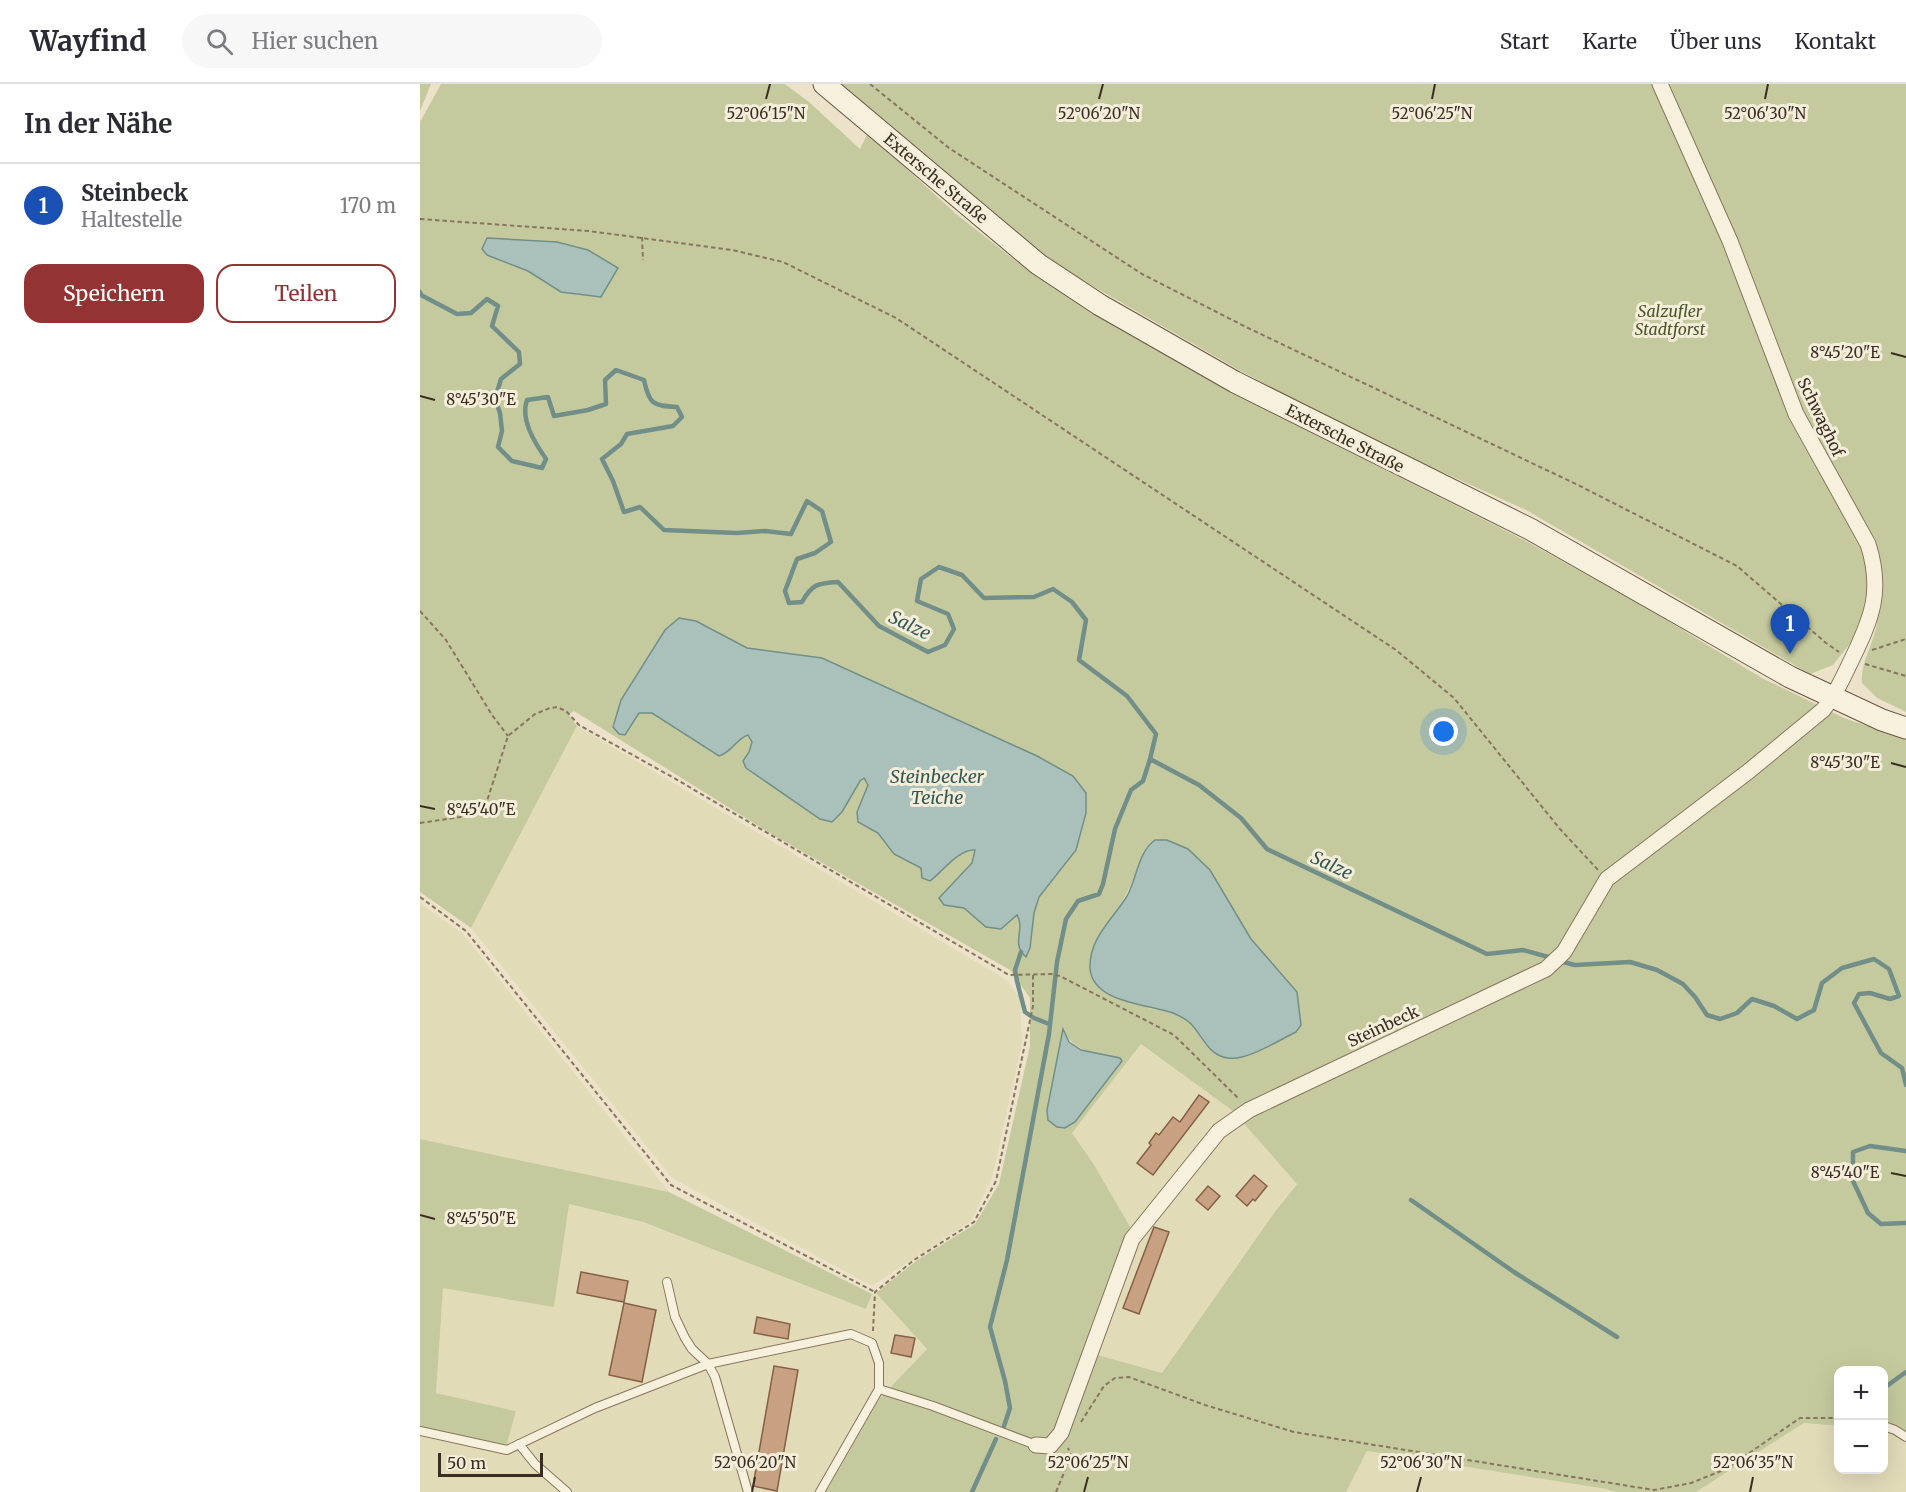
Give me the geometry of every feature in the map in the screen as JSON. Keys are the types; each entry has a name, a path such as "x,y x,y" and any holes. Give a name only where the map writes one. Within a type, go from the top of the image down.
{"main road":[{"name":"Extersche Straße","path":"824,84 1038,264 1100,305 1234,382 1530,529 1790,677 1881,720 1906,728"}],"street":[{"name":"Schwaghof","path":"1660,84 1730,241 1796,414 1868,544 1874,563 1874,604 1868,627 1833,698"},
{"name":"Steinbeck","path":"1061,1433 1131,1239 1220,1131 1249,1110 1546,969 1564,952 1607,879 1749,771 1818,715 1833,698"},
{"path":"1036,1445 1050,1446 1061,1433"}],"lane":[{"path":"667,1281 675,1317 685,1338 692,1349 708,1364 715,1377 748,1492"},
{"path":"420,1431 507,1450 595,1408 708,1364 851,1334 872,1343 879,1363 879,1389 819,1492"},
{"path":"879,1389 933,1406 1036,1445"},
{"path":"1888,1427 1906,1437"},
{"path":"519,1444 535,1464 567,1492"}],"path":[{"path":"870,84 949,148 1142,274 1248,328 1578,485 1737,566 1826,643 1841,653 1906,676"},
{"path":"420,219 589,231 732,250 783,262 896,318 1396,650 1454,698 1560,829 1607,879"},
{"path":"642,237 643,260"},
{"path":"420,611 446,640 492,715 508,735"},
{"path":"1854,656 1906,639"},
{"path":"420,824 467,816 486,804 508,735 535,714 557,707 566,711 579,725 674,778 1009,975 1051,974 1060,976 1174,1035 1242,1103"},
{"path":"420,897 466,931 671,1185 875,1292"},
{"path":"872,1343 875,1292 914,1260 974,1222 996,1181 1033,1006 1034,975"},
{"path":"1061,1433 1077,1431 1104,1386 1115,1378 1129,1377 1205,1405 1294,1432 1654,1490 1691,1484 1726,1469 1800,1418 1834,1418"},
{"path":"1056,1492 1071,1456"}],"shaded area":[{"path":"577,726 1007,980 1020,998 1022,1044 992,1178 971,1221 872,1286 672,1178 471,928"},
{"path":"420,903 463,934 669,1192 420,1139"},
{"path":"1141,1044 1233,1111 1297,1183 1162,1373 1094,1354 1132,1230 1093,1163 1072,1133"},
{"path":"569,1204 642,1222 866,1309 872,1294 876,1293 927,1349 879,1399 826,1492 420,1492 420,1434 504,1452 516,1411 436,1393 443,1288"},
{"path":"1804,1423 1834,1427 1834,1474 1888,1474 1888,1432 1906,1434 1906,1492 1696,1492"},
{"path":"1367,1451 1606,1489 1616,1492 1346,1492"}],"green space":[{"path":"420,84 431,84 420,111"},
{"path":"441,84 785,84 809,102 860,149 868,133 955,213 1012,258 1089,311 1171,358 1312,433 1524,540 1638,603 1762,678 1844,718 1906,739 1906,1431 1897,1425 1895,1430 1888,1429 1888,1366 1834,1366 1834,1426 1804,1423 1696,1492 1616,1492 1367,1451 1346,1492 826,1492 879,1399 927,1349 876,1293 916,1261 975,1224 999,1184 1030,1046 1030,998 1010,970 768,832 574,711 569,715 577,726 471,928 420,892 420,122","holes":["679,618 696,621 747,648 823,658 1037,756 1076,850 1039,897 1034,913 1030,948 1018,945 1021,921 1017,915 1001,929 986,927 964,908 944,905 972,863 975,850 961,853 942,872 921,868 894,854 878,833 858,823 857,812 868,785 864,778 842,812 820,819 746,768 744,761 752,741 748,735 719,756 652,713 639,713","1143,855 1210,870 1251,939 1297,992 1296,1032 1240,1058 1205,1044 1192,1025 1183,1017 1148,1008 1103,928 1131,885","1063,1030 1068,1038 1080,1048 1120,1058 1047,1110","1141,1044 1233,1111 1297,1184 1274,1213 1162,1373 1087,1352 1132,1230 1093,1163 1072,1133"]},
{"name":"Salzufler Stadtforst","path":"837,84 1906,84 1906,712 1877,698 1862,683 1865,660 1877,623 1863,619 1852,641 1833,665 1810,674 1526,510 1358,434 1237,369 1047,260"},
{"path":"420,1139 669,1192 872,1294 866,1309 643,1222 569,1204 554,1307 443,1288 436,1393 516,1411 506,1447 420,1428"}],"water":[{"path":"487,238 557,242 588,250 618,268 601,297 561,292 528,271 487,255 482,249"},
{"name":"Steinbecker Teiche","path":"679,618 696,621 747,648 822,658 1037,756 1073,776 1086,793 1086,813 1076,850 1039,897 1034,913 1030,948 1026,957 1019,947 1020,926 1017,915 1001,929 986,927 964,908 944,905 939,898 972,863 975,850 969,850 957,857 930,881 922,878 921,868 894,854 878,833 858,822 857,812 868,785 864,778 842,812 832,822 820,819 746,768 743,761 752,742 748,735 719,756 652,713 639,713 625,735 619,734 613,727 621,700 665,630"},
{"path":"1155,840 1167,840 1188,849 1210,870 1251,939 1297,992 1301,1025 1296,1032 1263,1049 1244,1056 1228,1058 1211,1050 1192,1025 1183,1018 1111,995 1100,989 1093,980 1090,968 1093,947 1127,896 1141,858"},
{"path":"1063,1029 1069,1042 1081,1050 1120,1058 1122,1061 1075,1122 1065,1128 1057,1127 1048,1120 1047,1110"}],"building":[{"path":"1199,1095 1209,1102 1153,1175 1137,1163 1151,1145 1149,1143 1156,1133 1159,1135 1173,1117 1180,1122"},
{"path":"1254,1175 1267,1186 1255,1201 1253,1199 1247,1206 1236,1196"},
{"path":"1208,1186 1220,1196 1208,1210 1196,1200"},
{"path":"1154,1227 1169,1232 1139,1314 1123,1308"},
{"path":"581,1272 628,1281 624,1302 577,1293"},
{"path":"624,1303 656,1310 642,1382 609,1375"},
{"path":"757,1317 790,1324 788,1339 754,1333"},
{"path":"895,1335 915,1338 911,1357 891,1353"},
{"path":"774,1366 798,1370 777,1491 753,1486"}],"waterway":[{"name":"Salze","path":"420,292 421,295 457,314 471,313 487,299 498,306 492,326 519,352 520,364 501,379 495,399 500,413 502,431 498,447 512,461 542,468 546,459 533,439 527,423 525,415 527,400 548,397 554,416 606,404 605,380 616,370 644,380 653,402 662,406 677,407 682,417 673,426 627,434 621,444 602,459 624,512 640,507 664,530 737,533 765,531 791,534 807,501 822,511 831,542 815,553 797,559 785,591 789,603 802,602 809,591 816,586 838,582 879,626 928,652 945,645 954,629 948,614 917,601 921,579 939,567 962,575 984,598 1034,597 1053,589 1072,602 1086,620 1079,660 1127,696 1156,734 1150,759 1199,785 1241,818 1267,849 1487,954 1523,950 1552,958"},
{"path":"1004,1426 1010,1408 990,1327 1007,1260 1049,1034 1057,962 1066,919 1078,901 1099,894 1115,829 1131,790 1143,781 1150,759"},
{"path":"1021,952 1015,970 1025,1012 1049,1024"},
{"name":"Salze","path":"1559,961 1575,965 1630,962 1657,970 1683,984 1707,1015 1720,1019 1737,1013 1752,999 1774,1006 1797,1019 1814,1010 1822,983 1842,968 1874,959 1889,969 1899,996 1890,999 1870,993 1859,994 1854,1003 1881,1053 1902,1068 1906,1085"},
{"name":"Salze","path":"1906,1151 1870,1146 1853,1152 1853,1181 1868,1213 1881,1224 1906,1223"},
{"path":"1411,1200 1514,1272 1617,1337"},
{"path":"1888,1385 1906,1372"},
{"path":"972,1492 996,1439"}],"place":[{"name":"Steinbeck","path":"1790,654"}]}
